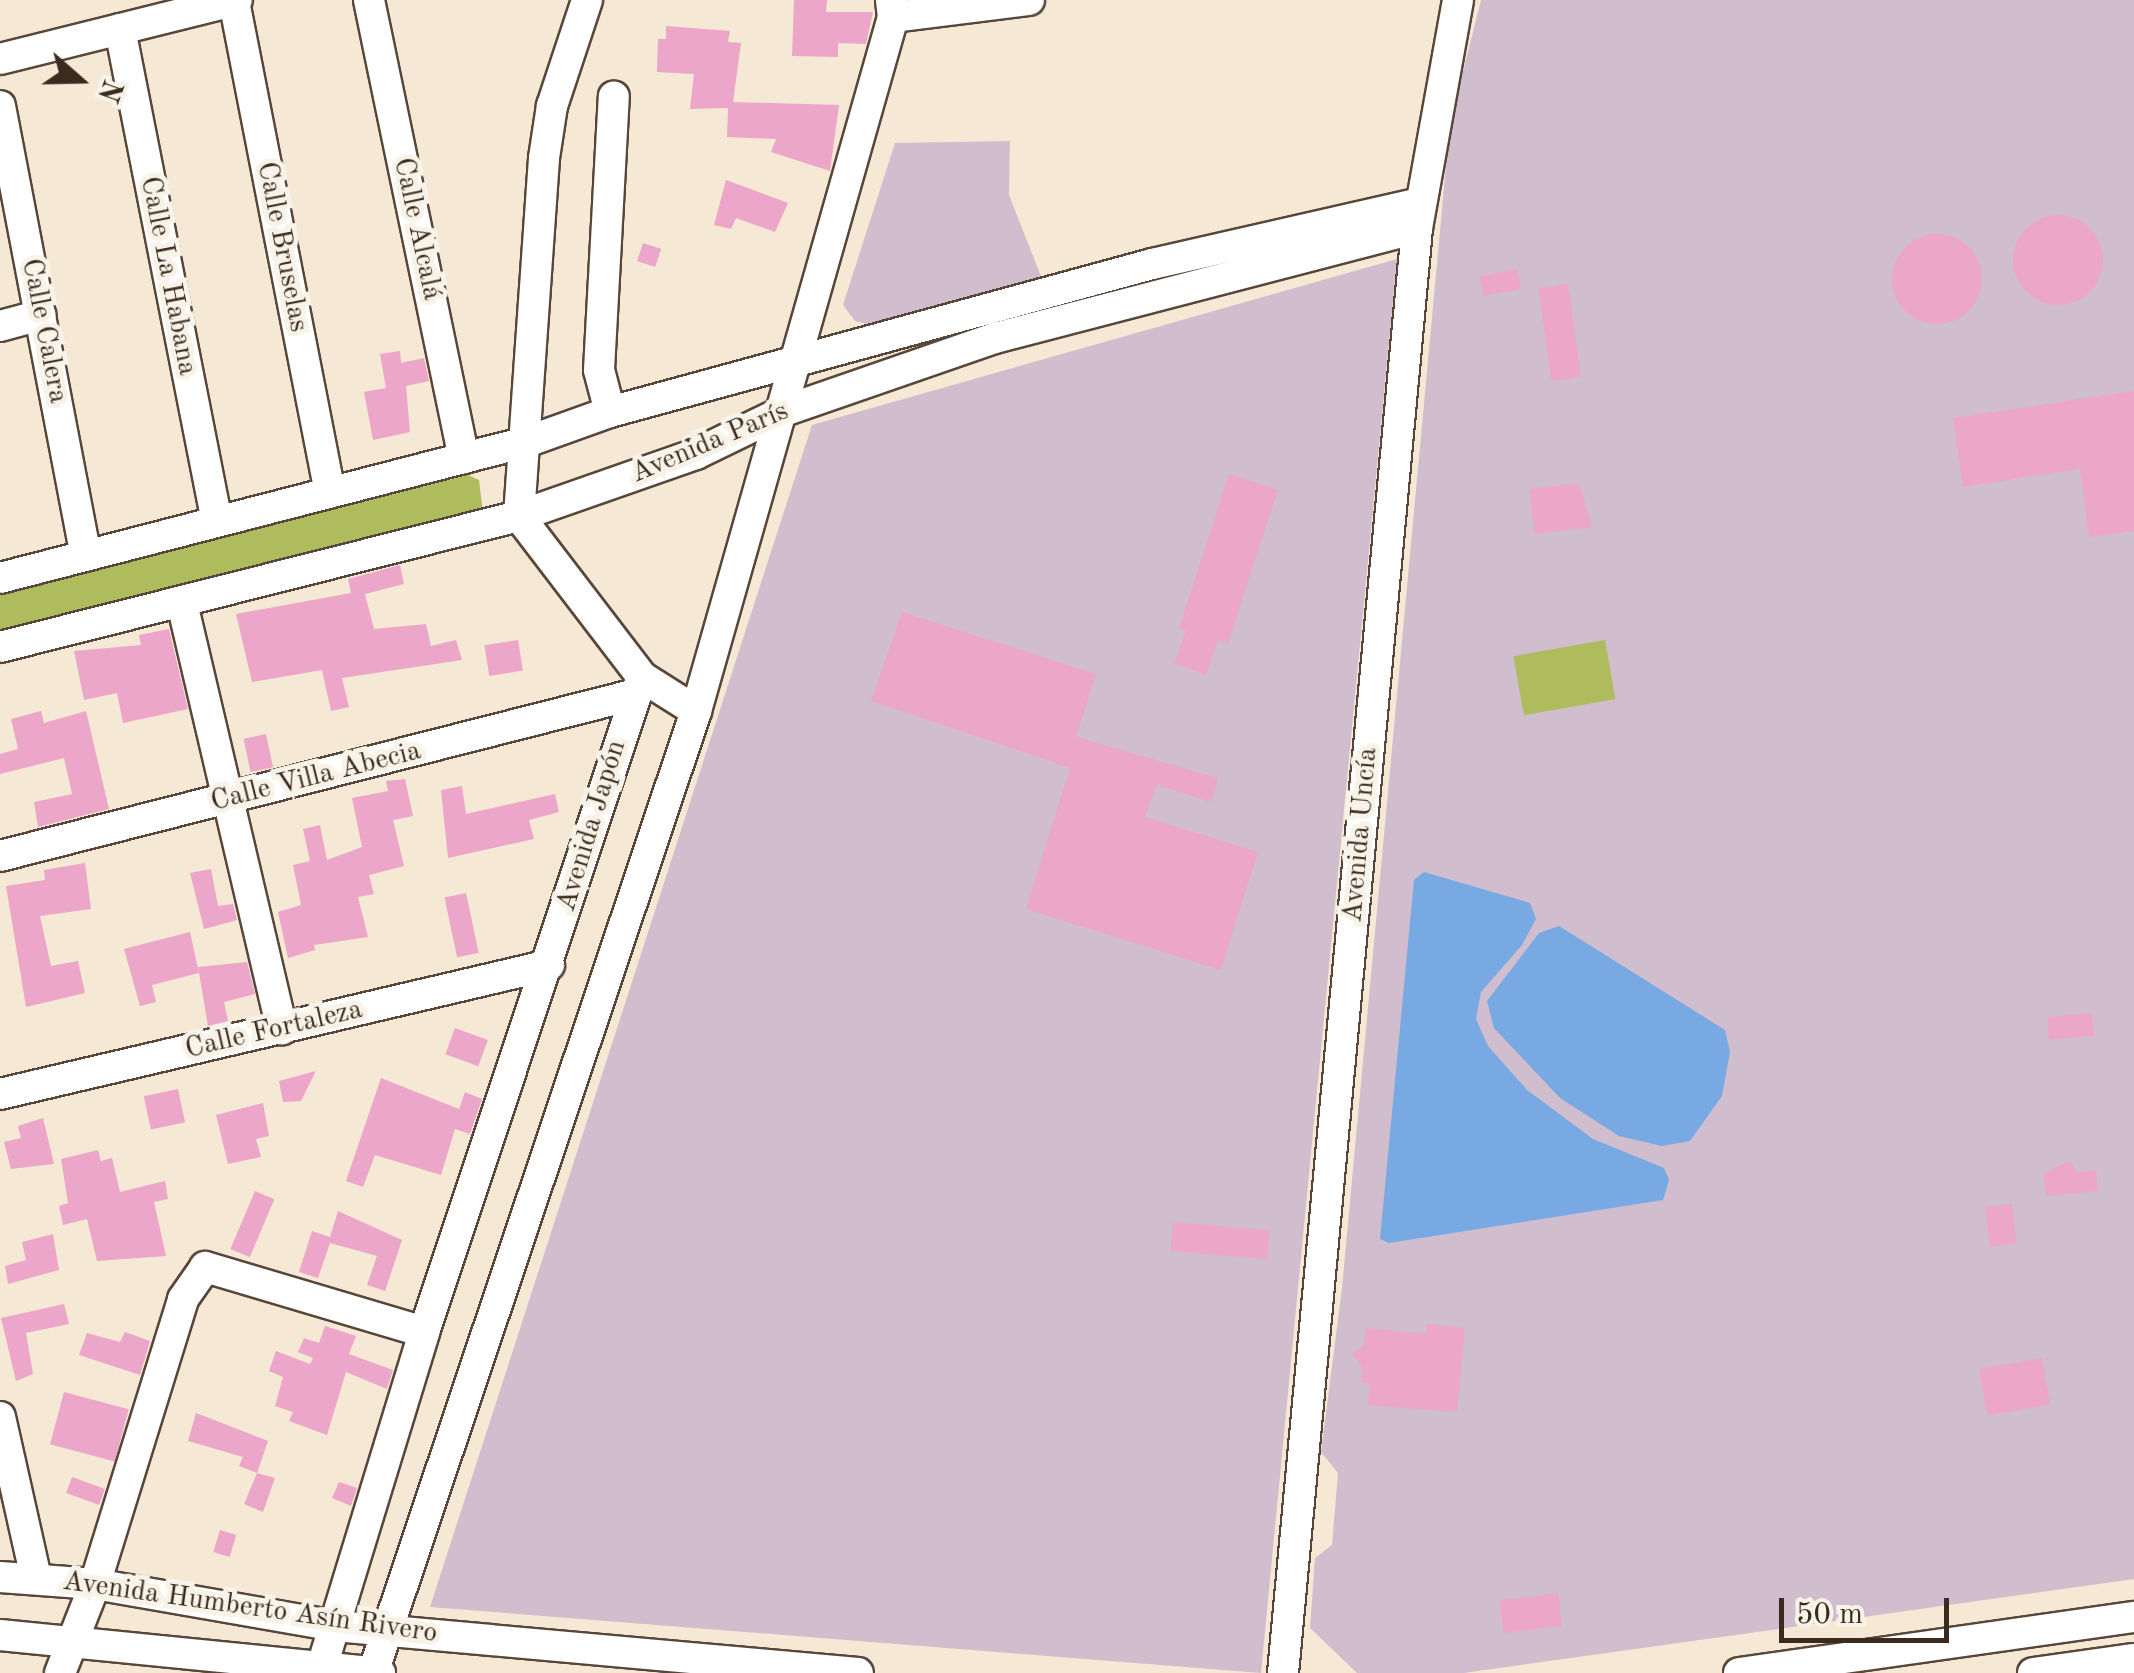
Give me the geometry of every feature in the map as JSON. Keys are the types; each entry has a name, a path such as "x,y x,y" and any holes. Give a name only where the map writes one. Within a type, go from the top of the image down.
{"street":[{"path":"0,59 236,0"},
{"name":"Calle Bruselas","path":"236,0 330,493"},
{"name":"Calle Alcalá","path":"369,0 464,458"},
{"path":"587,0 552,106 544,158 519,516 637,686 696,711"},
{"path":"376,1673 696,711 784,411 789,366 892,8 1029,0"},
{"name":"Avenida Uncía","path":"1283,1673 1419,216 1458,0"},
{"name":"Calle La Habana","path":"120,29 217,522"},
{"path":"610,412 599,370 614,96"},
{"name":"Calle Calera","path":"0,106 86,556"},
{"name":"Avenida París","path":"0,578 526,442 610,412 1152,264 1419,216"},
{"name":"Avenida París","path":"0,648 519,516 696,454 784,411 996,338 1419,216"},
{"path":"0,326 41,315"},
{"path":"182,603 282,1028"},
{"name":"Calle Villa Abecia","path":"0,856 230,800 637,686"},
{"name":"Avenida Japón","path":"321,1670 424,1332 549,965 637,686"},
{"name":"Calle Fortaleza","path":"0,1094 549,965"},
{"path":"60,1673 94,1584 182,1299 205,1267 424,1332"},
{"path":"0,1417 36,1578"},
{"name":"Avenida Humberto Asín Rivero","path":"0,1578 94,1584 335,1626 858,1673"},
{"path":"1740,1673 2134,1617"},
{"path":"2012,1633 2017,1673"},
{"name":"Avenida Humberto Asín Rivero","path":"0,1634 71,1638 321,1670 376,1673"},
{"path":"2033,1673 2134,1659"}],"shaded area":[{"path":"1481,0 2134,0 2134,1579 1464,1673 1357,1673 1310,1628 1315,1558 1332,1545 1338,1473 1321,1452 1342,1288 1450,123"},
{"path":"1010,141 1009,195 1044,284 875,326 855,321 843,305 895,143"},
{"path":"1397,259 1261,1673 430,1607 812,425"}],"green space":[{"path":"468,475 479,480 483,513 0,639 0,595"},
{"path":"1605,640 1615,699 1524,715 1513,656"}],"water":[{"path":"1424,872 1530,903 1536,919 1522,945 1481,992 1476,1019 1488,1046 1527,1090 1593,1139 1664,1168 1669,1180 1663,1200 1389,1243 1380,1239 1414,880"},
{"path":"1559,926 1725,1030 1730,1052 1722,1096 1690,1141 1662,1146 1619,1136 1560,1098 1494,1028 1487,1001 1539,933"}],"building":[{"path":"794,0 827,0 826,12 873,12 866,44 838,43 838,57 792,56"},
{"path":"666,26 730,31 728,42 741,43 733,102 839,105 830,171 771,152 776,139 727,137 728,108 690,109 694,74 657,72 658,39 666,39"},
{"path":"726,180 788,203 775,232 736,218 731,229 714,225"},
{"path":"2058,215 2075,218 2090,228 2100,243 2100,277 2090,292 2075,302 2058,305 2041,302 2026,292 2016,277 2013,260 2016,243 2026,228 2041,218"},
{"path":"1937,234 1954,237 1969,247 1979,262 1979,296 1969,311 1954,321 1937,324 1920,321 1905,311 1895,296 1892,279 1895,262 1905,247 1920,237"},
{"path":"643,243 661,249 655,267 637,261"},
{"path":"1517,269 1521,289 1484,296 1480,276"},
{"path":"1568,284 1581,377 1551,381 1538,288"},
{"path":"400,351 401,363 424,358 429,381 406,386 410,432 373,440 364,392 386,388 380,354"},
{"path":"2134,391 2134,531 2089,537 2080,469 1963,487 1953,418"},
{"path":"1229,474 1278,490 1228,644 1218,641 1206,675 1174,663 1186,631 1179,628"},
{"path":"1579,483 1592,527 1535,534 1529,489"},
{"path":"400,565 404,584 365,594 374,629 426,624 431,646 456,640 462,660 342,678 349,707 331,711 322,670 252,682 236,614 351,593 348,579"},
{"path":"902,612 1096,674 1076,737 1218,778 1211,802 1157,785 1145,817 1258,852 1221,970 1026,909 1070,768 871,701"},
{"path":"169,629 188,709 123,723 117,693 84,700 74,651 141,645 139,635"},
{"path":"518,640 523,671 489,676 484,645"},
{"path":"41,711 44,723 86,711 109,809 38,827 34,802 72,794 64,758 0,774 0,754 18,749 11,719"},
{"path":"266,734 273,767 251,772 244,739"},
{"path":"405,779 413,816 393,820 404,866 369,875 374,894 358,897 368,937 314,945 315,950 288,958 278,912 301,905 293,865 310,861 303,829 320,825 327,860 362,847 352,798 388,791 386,781"},
{"path":"462,786 466,814 555,794 559,812 529,820 534,839 448,858 441,790"},
{"path":"85,863 91,909 40,916 51,966 78,961 85,993 26,1007 6,886 45,880 44,870"},
{"path":"211,869 218,906 233,904 237,920 204,929 190,873"},
{"path":"466,893 479,953 457,957 444,898"},
{"path":"190,932 199,973 152,985 156,1002 140,1006 124,949"},
{"path":"247,962 255,994 224,1002 228,1021 208,1026 198,967"},
{"path":"2092,1013 2094,1036 2049,1040 2047,1017"},
{"path":"455,1028 488,1040 478,1066 445,1054"},
{"path":"316,1071 301,1101 283,1102 279,1081"},
{"path":"381,1078 459,1109 465,1092 482,1099 470,1134 455,1129 441,1175 375,1155 363,1187 346,1181"},
{"path":"178,1089 185,1122 151,1130 144,1096"},
{"path":"263,1103 269,1136 256,1139 261,1157 228,1164 216,1115"},
{"path":"43,1118 54,1164 11,1169 4,1142 21,1138 18,1126"},
{"path":"98,1150 101,1161 112,1158 120,1192 165,1181 168,1199 154,1202 166,1256 97,1261 87,1219 63,1225 59,1206 68,1203 61,1159"},
{"path":"2068,1161 2078,1172 2096,1170 2098,1191 2046,1196 2043,1174"},
{"path":"255,1191 274,1199 250,1257 230,1249"},
{"path":"2012,1204 2016,1244 1989,1247 1985,1207"},
{"path":"338,1211 402,1240 385,1291 367,1285 377,1256 330,1243 318,1278 299,1272 312,1231 330,1237"},
{"path":"1173,1222 1270,1230 1267,1259 1170,1251"},
{"path":"53,1234 59,1270 8,1284 5,1266 26,1260 22,1242"},
{"path":"64,1304 69,1324 26,1333 33,1374 16,1381 1,1318"},
{"path":"1427,1324 1465,1328 1457,1412 1368,1405 1370,1384 1361,1383 1362,1367 1352,1354 1364,1345 1366,1328 1426,1334"},
{"path":"325,1326 356,1336 349,1354 393,1370 387,1389 346,1372 327,1435 289,1421 293,1412 275,1406 283,1377 269,1371 276,1351 310,1364 313,1358 298,1352 304,1338 319,1343"},
{"path":"125,1332 150,1341 140,1375 79,1355 87,1333 120,1342"},
{"path":"2042,1358 2050,1404 1987,1415 1979,1369"},
{"path":"64,1392 129,1409 115,1462 50,1444"},
{"path":"196,1413 268,1441 257,1473 239,1466 243,1457 188,1441"},
{"path":"257,1473 275,1478 263,1512 244,1504"},
{"path":"72,1477 105,1489 99,1505 66,1493"},
{"path":"339,1482 357,1488 351,1506 332,1498"},
{"path":"220,1530 236,1535 230,1557 213,1552"},
{"path":"1558,1593 1562,1626 1503,1633 1499,1600"}]}
